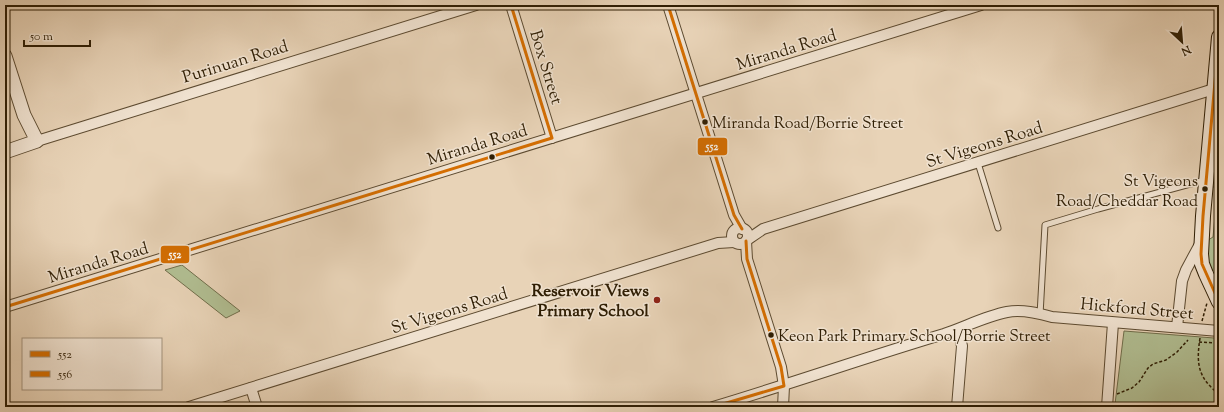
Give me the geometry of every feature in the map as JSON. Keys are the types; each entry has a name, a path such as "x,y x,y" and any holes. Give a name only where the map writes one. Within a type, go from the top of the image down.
{"main road":[{"path":"1217,298 1202,264 1201,242 1206,180 1217,89 1219,37"}],"street":[{"name":"Purinuan Road","path":"5,152 476,5"},
{"name":"Box Street","path":"511,5 552,138"},
{"path":"668,5 781,367 784,386 784,407"},
{"name":"Miranda Road","path":"5,307 981,5"},
{"path":"5,56 32,143"},
{"name":"St Vigeons Road","path":"189,407 1217,89"},
{"path":"1177,327 1182,281 1186,270 1201,242"},
{"name":"Hickford Street","path":"713,407 784,386 866,358 959,329 994,315 1007,312 1015,311 1040,316 1219,331"},
{"path":"1107,407 1113,323"},
{"path":"956,407 962,346 959,329"},
{"path":"251,388 258,407"}],"lane":[{"path":"978,163 998,228"},
{"path":"1040,316 1045,225 1206,180"}],"path":[{"path":"1219,246 1219,277"},
{"path":"1217,298 1208,301 1203,316 1199,342 1198,368 1210,387 1219,394"},
{"path":"1108,394 1115,395 1132,388 1148,368 1153,364 1166,360 1177,352 1188,340"},
{"path":"1199,342 1219,343"}],"green space":[{"path":"1219,94 1219,293 1211,281 1205,242 1213,237 1218,184 1212,188"},
{"path":"182,265 240,311 226,318 165,270"},
{"path":"1124,331 1214,338 1219,342 1219,407 1167,407 1115,404"}],"transit line":[{"name":"552","path":"5,307 552,138 511,5"},
{"name":"552","path":"668,5 734,215 742,229"},
{"name":"556","path":"1219,37 1201,254 1202,264 1219,302"},
{"name":"552","path":"713,407 784,386 781,367 747,259 746,241"}],"place":[{"name":"Miranda Road/Borrie Street","path":"705,122"},
{"name":"St Vigeons Road/Cheddar Road","path":"1205,189"},
{"name":"Reservoir Views Primary School","path":"657,300"},
{"name":"Keon Park Primary School/Borrie Street","path":"771,335"}]}
